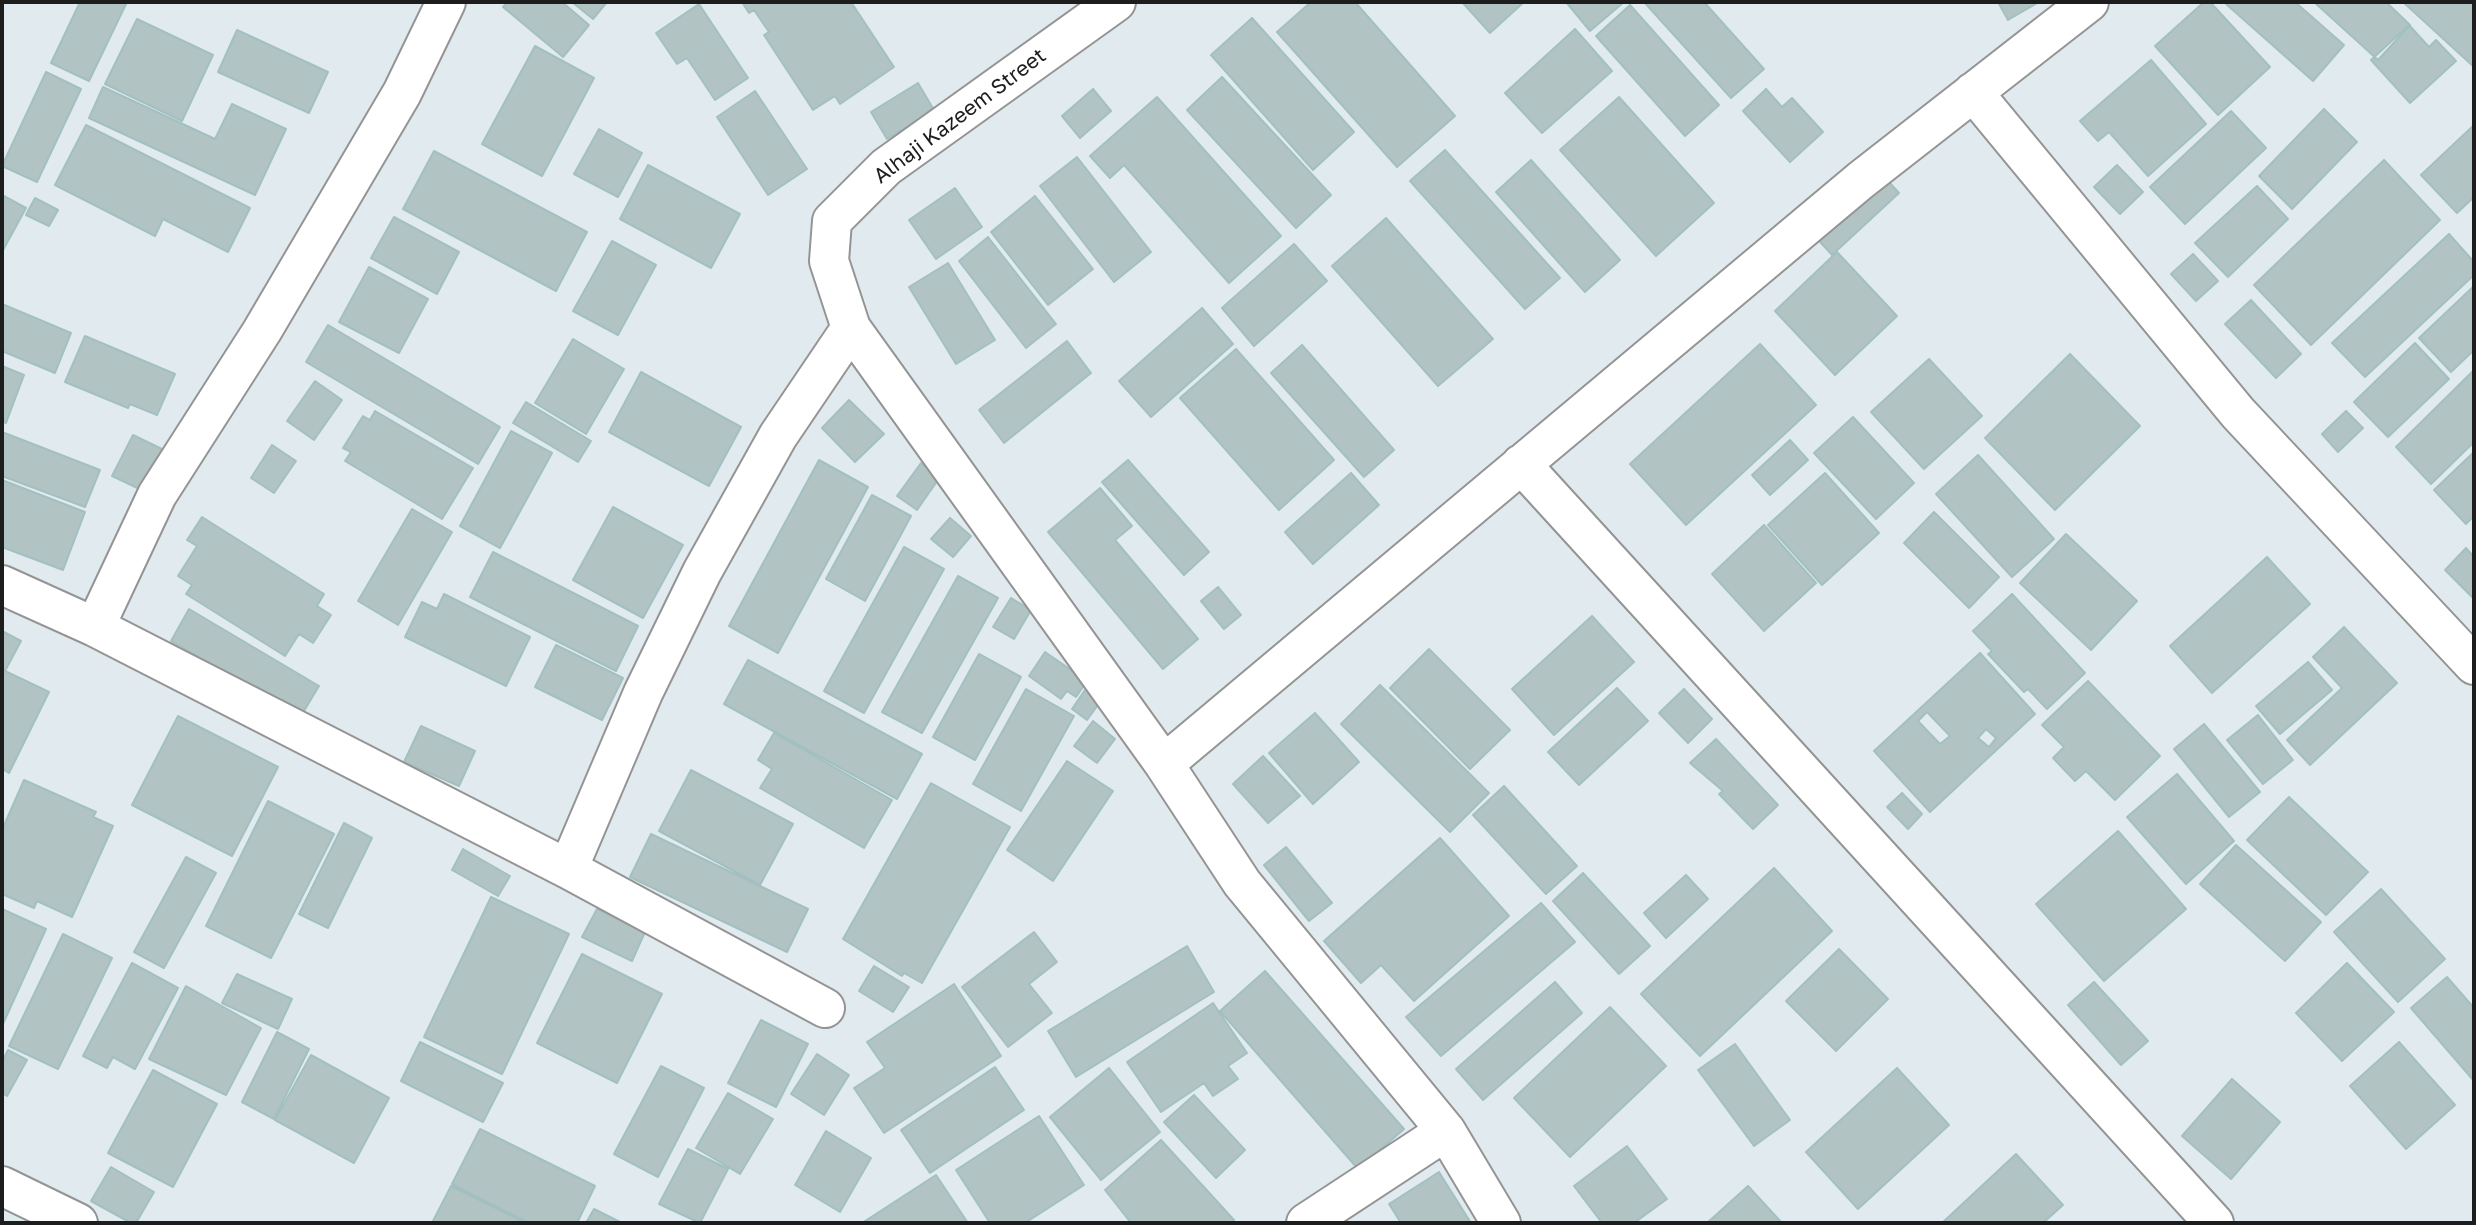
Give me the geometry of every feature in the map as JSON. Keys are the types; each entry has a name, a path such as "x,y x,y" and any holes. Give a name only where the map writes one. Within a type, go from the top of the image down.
{"street":[{"path":"95,627 157,495 262,331 395,105 446,2"},
{"name":"Alhaji Kazeem Street","path":"1116,2 886,167 832,222 829,261 851,328 1164,764 1242,883 1446,1131 1501,1223"},
{"path":"1164,764 1861,180 2089,2"},
{"path":"1973,92 2238,413 2474,665"},
{"path":"568,869 643,693 702,572 778,436 851,328"},
{"path":"1521,464 2214,1223"},
{"path":"2,585 95,627 568,869 825,1009"},
{"path":"1306,1223 1446,1131"},
{"path":"2,1186 78,1223"}],"building":[{"path":"80,2 127,2 89,81 51,63"},
{"path":"507,2 562,2 589,25 563,57 503,7"},
{"path":"572,2 607,2 593,19"},
{"path":"742,2 851,2 894,67 840,104 835,96 813,110 764,35 769,32 754,10 749,13"},
{"path":"1311,2 1355,2 1455,116 1397,167 1277,32"},
{"path":"1462,2 1524,2 1490,33"},
{"path":"1566,2 1624,2 1590,31"},
{"path":"1644,2 1704,2 1764,69 1731,98"},
{"path":"1998,2 2039,2 2008,20"},
{"path":"2204,2 2210,2 2270,67 2218,115 2155,46"},
{"path":"2295,2 2344,45 2313,81 2226,4"},
{"path":"2314,2 2386,2 2410,25 2378,60"},
{"path":"2403,2 2474,2 2474,67"},
{"path":"699,4 748,78 715,100 687,58 677,64 656,33"},
{"path":"1630,5 1719,105 1685,136 1596,36"},
{"path":"1252,18 1354,132 1313,170 1211,55"},
{"path":"137,19 213,55 182,121 105,84"},
{"path":"2409,25 2429,47 2436,40 2456,61 2410,103 2371,60"},
{"path":"1575,29 1612,71 1542,133 1505,93"},
{"path":"237,30 328,72 309,113 218,72"},
{"path":"535,46 594,78 542,176 482,144"},
{"path":"2151,60 2206,124 2148,176 2109,132 2098,141 2080,121"},
{"path":"46,72 81,89 37,182 2,166"},
{"path":"1222,77 1331,195 1296,228 1187,110"},
{"path":"918,83 934,110 887,139 871,112"},
{"path":"103,87 215,139 232,104 286,129 255,195 89,118"},
{"path":"1093,89 1111,111 1080,138 1062,116"},
{"path":"1766,89 1782,107 1792,98 1823,132 1790,162 1743,111"},
{"path":"755,91 807,169 768,195 717,117"},
{"path":"1157,97 1281,236 1229,283 1124,165 1110,178 1090,156"},
{"path":"1619,97 1714,203 1656,256 1560,150"},
{"path":"2324,109 2357,142 2292,209 2259,176"},
{"path":"2231,111 2266,148 2185,224 2150,187"},
{"path":"86,125 250,208 228,252 163,219 155,236 55,185"},
{"path":"2474,125 2474,197 2457,213 2421,175"},
{"path":"599,129 642,153 618,197 574,174"},
{"path":"1445,150 1560,278 1525,309 1410,181"},
{"path":"434,151 587,232 556,291 403,209"},
{"path":"1077,157 1151,252 1114,282 1040,186"},
{"path":"1531,160 1620,260 1585,292 1496,192"},
{"path":"2384,160 2440,220 2311,345 2254,285"},
{"path":"648,165 740,214 711,268 620,219"},
{"path":"2117,165 2143,192 2120,214 2094,187"},
{"path":"1879,171 1899,193 1832,255 1812,233"},
{"path":"2257,186 2288,219 2228,277 2195,243"},
{"path":"955,188 982,227 936,259 909,220"},
{"path":"2,195 26,208 2,252"},
{"path":"1035,196 1093,269 1048,305 991,232"},
{"path":"35,198 58,210 49,226 26,215"},
{"path":"394,217 459,252 437,294 371,258"},
{"path":"1386,218 1493,339 1438,386 1332,266"},
{"path":"2449,234 2474,262 2474,275 2365,377 2332,343"},
{"path":"988,237 1056,324 1026,348 959,261"},
{"path":"612,241 656,265 618,335 573,311"},
{"path":"1294,244 1327,281 1254,346 1222,308"},
{"path":"1837,252 1897,316 1835,375 1775,311"},
{"path":"2193,254 2218,281 2196,301 2171,274"},
{"path":"948,263 995,340 956,364 909,287"},
{"path":"369,267 428,299 399,353 339,322"},
{"path":"2474,286 2474,350 2451,372 2419,338"},
{"path":"2251,300 2301,354 2276,378 2225,324"},
{"path":"2,304 71,333 55,373 2,351"},
{"path":"1202,308 1233,344 1151,417 1119,381"},
{"path":"328,325 500,427 478,464 306,362"},
{"path":"85,336 175,374 157,415 130,404 128,408 65,382"},
{"path":"573,339 624,369 586,434 535,403"},
{"path":"1067,341 1091,373 1004,443 979,410"},
{"path":"2415,343 2449,379 2388,437 2354,402"},
{"path":"1760,344 1816,405 1686,525 1630,464"},
{"path":"1302,345 1394,450 1364,477 1271,373"},
{"path":"1236,349 1334,460 1279,510 1180,398"},
{"path":"2070,354 2140,426 2055,510 1985,438"},
{"path":"1929,359 1982,416 1924,469 1871,412"},
{"path":"2,366 24,375 6,423 2,421"},
{"path":"2474,370 2474,442 2431,484 2396,447"},
{"path":"641,372 741,427 709,486 609,432"},
{"path":"315,381 342,400 314,440 287,421"},
{"path":"849,400 884,434 855,462 822,428"},
{"path":"526,402 591,441 578,462 513,423"},
{"path":"375,411 473,468 442,519 345,461 351,452 343,448 363,416 370,420"},
{"path":"2346,411 2363,428 2338,452 2322,434"},
{"path":"1853,417 1914,483 1876,519 1814,453"},
{"path":"511,431 552,453 500,548 460,526"},
{"path":"2,432 100,470 85,507 2,476"},
{"path":"133,435 168,452 148,493 112,476"},
{"path":"1790,440 1808,460 1770,495 1752,475"},
{"path":"272,445 296,461 274,493 251,478"},
{"path":"2474,452 2474,516 2466,524 2434,490"},
{"path":"1978,455 2054,539 2012,577 1936,494"},
{"path":"819,460 868,487 778,653 729,626"},
{"path":"1128,460 1209,552 1184,575 1102,482"},
{"path":"921,463 940,477 917,510 897,496"},
{"path":"1351,473 1379,505 1313,564 1285,532"},
{"path":"1825,473 1879,533 1822,585 1768,525"},
{"path":"2,480 85,512 63,570 2,547"},
{"path":"1100,488 1132,526 1115,540 1198,639 1163,669 1048,532"},
{"path":"872,495 911,516 865,601 826,579"},
{"path":"613,507 683,545 643,618 573,580"},
{"path":"412,509 452,532 398,625 358,601"},
{"path":"1934,512 1999,577 1969,608 1904,543"},
{"path":"202,517 324,594 317,606 331,615 313,643 299,634 285,656 186,594 192,585 178,576 197,546 187,540"},
{"path":"950,518 971,536 953,557 931,539"},
{"path":"1764,525 1816,583 1764,631 1712,574"},
{"path":"2066,534 2137,601 2091,650 2020,583"},
{"path":"904,547 944,569 864,713 824,691"},
{"path":"2466,548 2474,557 2474,599 2445,570"},
{"path":"493,552 638,626 616,671 470,597"},
{"path":"2267,557 2310,604 2212,693 2170,646"},
{"path":"958,576 998,598 922,733 882,712"},
{"path":"1218,587 1241,615 1224,629 1201,601"},
{"path":"444,594 530,637 506,686 405,637 422,602 437,609"},
{"path":"2012,594 2085,673 2047,709 2028,689 2024,692 1988,654 1992,651 1973,631"},
{"path":"1011,598 1031,610 1014,639 993,627"},
{"path":"189,609 319,686 301,716 171,641"},
{"path":"1592,616 1634,662 1554,735 1512,689"},
{"path":"2344,627 2397,683 2310,765 2287,740 2342,688 2313,657"},
{"path":"2,631 21,641 5,671 49,692 9,773 2,769"},
{"path":"556,645 623,678 602,720 535,687"},
{"path":"1429,649 1510,730 1470,769 1390,688"},
{"path":"1045,652 1087,681 1076,697 1067,691 1061,699 1029,676"},
{"path":"1980,653 2035,714 1930,812 1874,751","holes":["1927,712 1950,736 1940,744 1918,721","1986,729 1996,738 1989,747 1978,738"]},
{"path":"979,654 1021,677 975,760 933,737"},
{"path":"748,660 922,754 897,799 724,704"},
{"path":"2308,662 2332,690 2280,734 2256,706"},
{"path":"2088,681 2160,756 2115,800 2086,771 2075,781 2053,758 2064,747 2042,725"},
{"path":"1380,685 1489,793 1450,832 1341,724"},
{"path":"1087,687 1103,698 1087,720 1072,709"},
{"path":"1617,688 1648,721 1579,785 1548,752"},
{"path":"1026,689 1074,716 1021,811 973,784"},
{"path":"1684,689 1712,719 1688,743 1659,713"},
{"path":"1315,713 1359,762 1313,804 1269,753"},
{"path":"2258,715 2293,760 2263,784 2227,740"},
{"path":"178,716 278,767 232,856 132,805"},
{"path":"1093,721 1115,739 1097,763 1074,746"},
{"path":"2204,724 2260,792 2229,817 2174,749"},
{"path":"421,726 475,751 459,786 404,762"},
{"path":"774,733 892,800 864,848 760,788 772,769 758,760"},
{"path":"1716,739 1778,805 1753,829 1719,794 1723,791 1690,763"},
{"path":"1263,756 1300,796 1268,823 1233,784"},
{"path":"1067,761 1113,791 1053,881 1007,850"},
{"path":"691,770 793,824 760,885 659,831"},
{"path":"2177,774 2234,841 2186,884 2127,817"},
{"path":"24,780 96,812 93,817 113,826 72,917 37,901 34,908 2,894 2,830"},
{"path":"931,783 1010,827 922,983 904,973 902,976 843,939"},
{"path":"1504,786 1577,866 1546,894 1473,815"},
{"path":"1902,793 1922,814 1908,829 1887,807"},
{"path":"2289,797 2368,872 2326,915 2247,840"},
{"path":"268,801 334,834 271,958 206,926"},
{"path":"344,823 372,838 328,928 299,914"},
{"path":"2118,831 2186,909 2104,981 2036,904"},
{"path":"651,834 808,909 787,952 630,877"},
{"path":"1440,838 1509,916 1414,1001 1381,965 1361,983 1324,941"},
{"path":"2236,845 2321,922 2285,961 2200,884"},
{"path":"1286,847 1332,903 1309,921 1264,865"},
{"path":"463,849 510,876 498,896 452,870"},
{"path":"186,857 216,873 164,968 134,952"},
{"path":"1774,868 1832,931 1700,1056 1641,994"},
{"path":"1583,873 1650,946 1619,974 1553,901"},
{"path":"1686,875 1708,899 1666,938 1644,913"},
{"path":"2381,889 2445,959 2398,1002 2334,932"},
{"path":"491,897 569,934 502,1074 424,1037"},
{"path":"1541,903 1575,942 1441,1056 1406,1017"},
{"path":"2,909 46,929 2,1026"},
{"path":"597,909 645,932 632,961 582,937"},
{"path":"1034,932 1057,962 1029,984 1052,1013 1008,1047 962,987"},
{"path":"63,934 112,958 58,1069 9,1046"},
{"path":"1187,946 1214,992 1076,1077 1048,1031"},
{"path":"1839,949 1888,999 1836,1051 1786,1001"},
{"path":"582,954 662,994 617,1083 537,1043"},
{"path":"132,963 178,988 135,1069 113,1057 107,1068 83,1056"},
{"path":"2347,963 2394,1012 2342,1061 2296,1013"},
{"path":"874,966 909,987 893,1012 859,991"},
{"path":"1265,971 1404,1129 1358,1169 1220,1011"},
{"path":"237,974 292,999 278,1029 222,1003"},
{"path":"2447,977 2474,1008 2474,1081 2411,1008"},
{"path":"1555,982 1582,1013 1483,1100 1456,1069"},
{"path":"2094,982 2148,1041 2121,1065 2068,1005"},
{"path":"954,984 1001,1056 884,1133 854,1088 885,1068 867,1042"},
{"path":"186,986 261,1028 226,1095 149,1059"},
{"path":"1213,1003 1247,1053 1228,1066 1238,1079 1213,1096 1204,1083 1161,1112 1127,1062"},
{"path":"1610,1007 1666,1066 1570,1157 1514,1098"},
{"path":"761,1020 808,1044 776,1107 728,1083"},
{"path":"277,1032 309,1049 274,1119 242,1102"},
{"path":"420,1042 503,1083 483,1122 401,1081"},
{"path":"2399,1042 2455,1105 2406,1149 2350,1086"},
{"path":"1735,1044 1790,1120 1754,1146 1698,1070"},
{"path":"8,1050 27,1060 7,1096 2,1093 2,1062"},
{"path":"817,1054 849,1075 824,1115 791,1094"},
{"path":"311,1055 389,1098 354,1163 275,1120"},
{"path":"661,1066 704,1088 658,1177 614,1154"},
{"path":"995,1067 1024,1110 930,1173 901,1130"},
{"path":"1109,1068 1160,1132 1101,1180 1050,1117"},
{"path":"1897,1068 1949,1125 1858,1209 1806,1152"},
{"path":"153,1070 217,1104 173,1187 108,1153"},
{"path":"2232,1079 2280,1122 2231,1179 2182,1136"},
{"path":"728,1093 773,1119 740,1174 696,1148"},
{"path":"1194,1095 1245,1150 1216,1178 1164,1122"},
{"path":"1039,1116 1084,1185 1025,1223 990,1223 956,1170"},
{"path":"480,1129 595,1186 577,1223 529,1223 452,1184"},
{"path":"826,1131 871,1158 840,1212 795,1185"},
{"path":"1161,1140 1234,1220 1230,1223 1131,1223 1105,1190"},
{"path":"1627,1146 1667,1199 1634,1223 1602,1223 1574,1186"},
{"path":"688,1149 728,1169 700,1223 659,1204"},
{"path":"2016,1154 2063,1205 2043,1223 1942,1223"},
{"path":"111,1167 154,1192 136,1223 131,1223 91,1201"},
{"path":"1439,1172 1471,1223 1401,1223 1389,1204"},
{"path":"936,1175 968,1223 862,1223"},
{"path":"451,1186 526,1223 432,1223"},
{"path":"1748,1186 1782,1223 1707,1223"},
{"path":"594,1209 622,1223 586,1223"}]}
